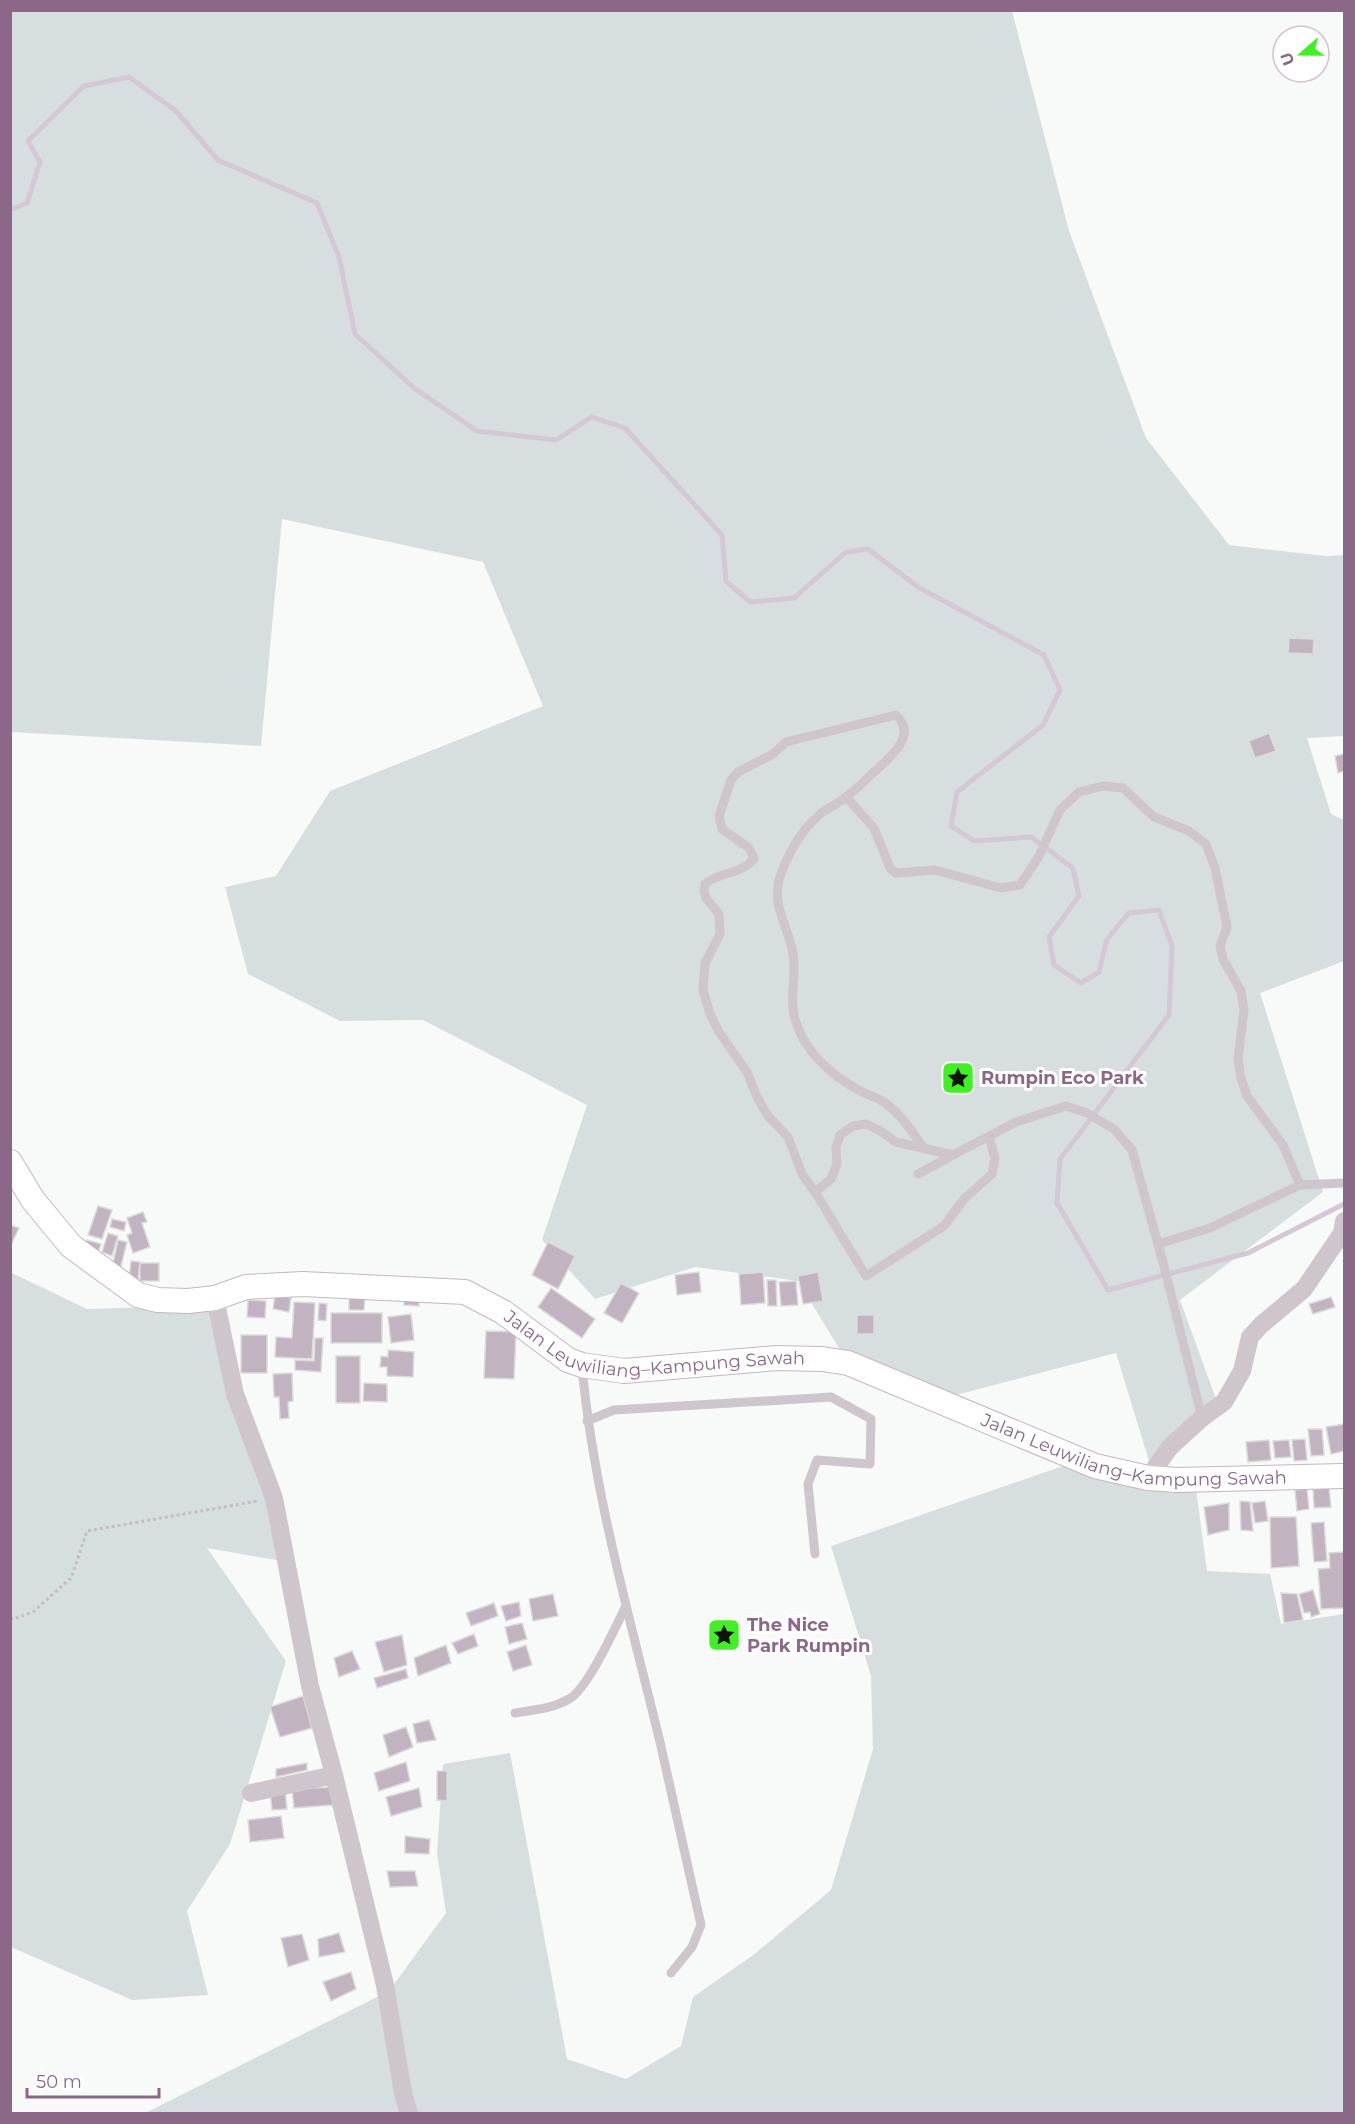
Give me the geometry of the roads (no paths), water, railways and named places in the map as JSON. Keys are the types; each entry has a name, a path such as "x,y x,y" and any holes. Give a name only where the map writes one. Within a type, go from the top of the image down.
{"main road":[{"name":"Jalan Leuwiliang–Kampung Sawah","path":"10,1162 33,1200 71,1246 138,1295 158,1300 188,1301 215,1298 246,1287 303,1284 465,1292 503,1312 568,1360 582,1365 624,1371 777,1358 822,1359 848,1363 1095,1466 1148,1478 1177,1480 1344,1476"}],"street":[{"path":"1148,1478 1170,1447 1224,1402 1242,1371 1250,1337 1261,1324 1304,1289 1342,1233 1344,1221"},
{"path":"215,1298 235,1394 274,1498 309,1686 334,1775 384,1985 403,2093 409,2114"},
{"path":"251,1793 334,1775"}],"lane":[{"path":"922,1146 908,1126 882,1101 844,1082 818,1059 802,1038 792,1005 793,955 777,900 779,880 800,837 819,815 846,797 899,747 904,728 896,715 786,742 773,754 738,772 731,780 719,816 719,823 725,833 749,848 754,858 751,864 709,880 705,884 704,891 719,915 720,933 705,963 704,990 710,1014 719,1032 747,1072 768,1116 788,1137 802,1174 866,1276 944,1226 964,1198 992,1174 994,1159 989,1136"},
{"path":"846,797 874,828 890,868 896,873 935,870 1001,888 1020,885 1050,836 1060,810 1079,792 1102,786 1123,788 1154,817 1190,831 1206,844 1215,868 1227,927 1220,946 1222,959 1241,991 1244,1010 1238,1059 1241,1078 1247,1096 1283,1145 1300,1185"},
{"path":"918,1174 1016,1122 1066,1106 1087,1113 1114,1129 1132,1150 1202,1418"},
{"path":"815,1192 831,1179 837,1164 836,1148 840,1135 853,1126 866,1124 896,1142 922,1146 953,1155"},
{"path":"1158,1244 1210,1228 1300,1185 1344,1183"},
{"path":"582,1365 587,1421 625,1608 660,1743 701,1925 692,1947 671,1973"},
{"path":"587,1421 614,1410 831,1397 871,1419 870,1464 818,1460 808,1484 815,1554"},
{"path":"515,1713 547,1708 572,1698 597,1664 625,1608"}],"waterway":[{"path":"10,210 27,203 40,162 28,141 84,86 129,77 176,111 218,160 317,203 339,257 355,334 414,388 477,431 556,440 592,417 625,428 722,535 726,581 750,602 794,598 846,552 868,549 918,587 1044,655 1060,690 1043,725 957,792 951,826 974,841 1031,837 1073,868 1079,896 1049,937 1054,965 1081,983 1099,972 1107,939 1129,913 1159,910 1172,946 1169,1015 1060,1159 1057,1203 1108,1290 1248,1253 1344,1204"}],"place":[{"name":"Rumpin Eco Park","path":"958,1078"},
{"name":"The Nice Park Rumpin","path":"724,1635"}]}
